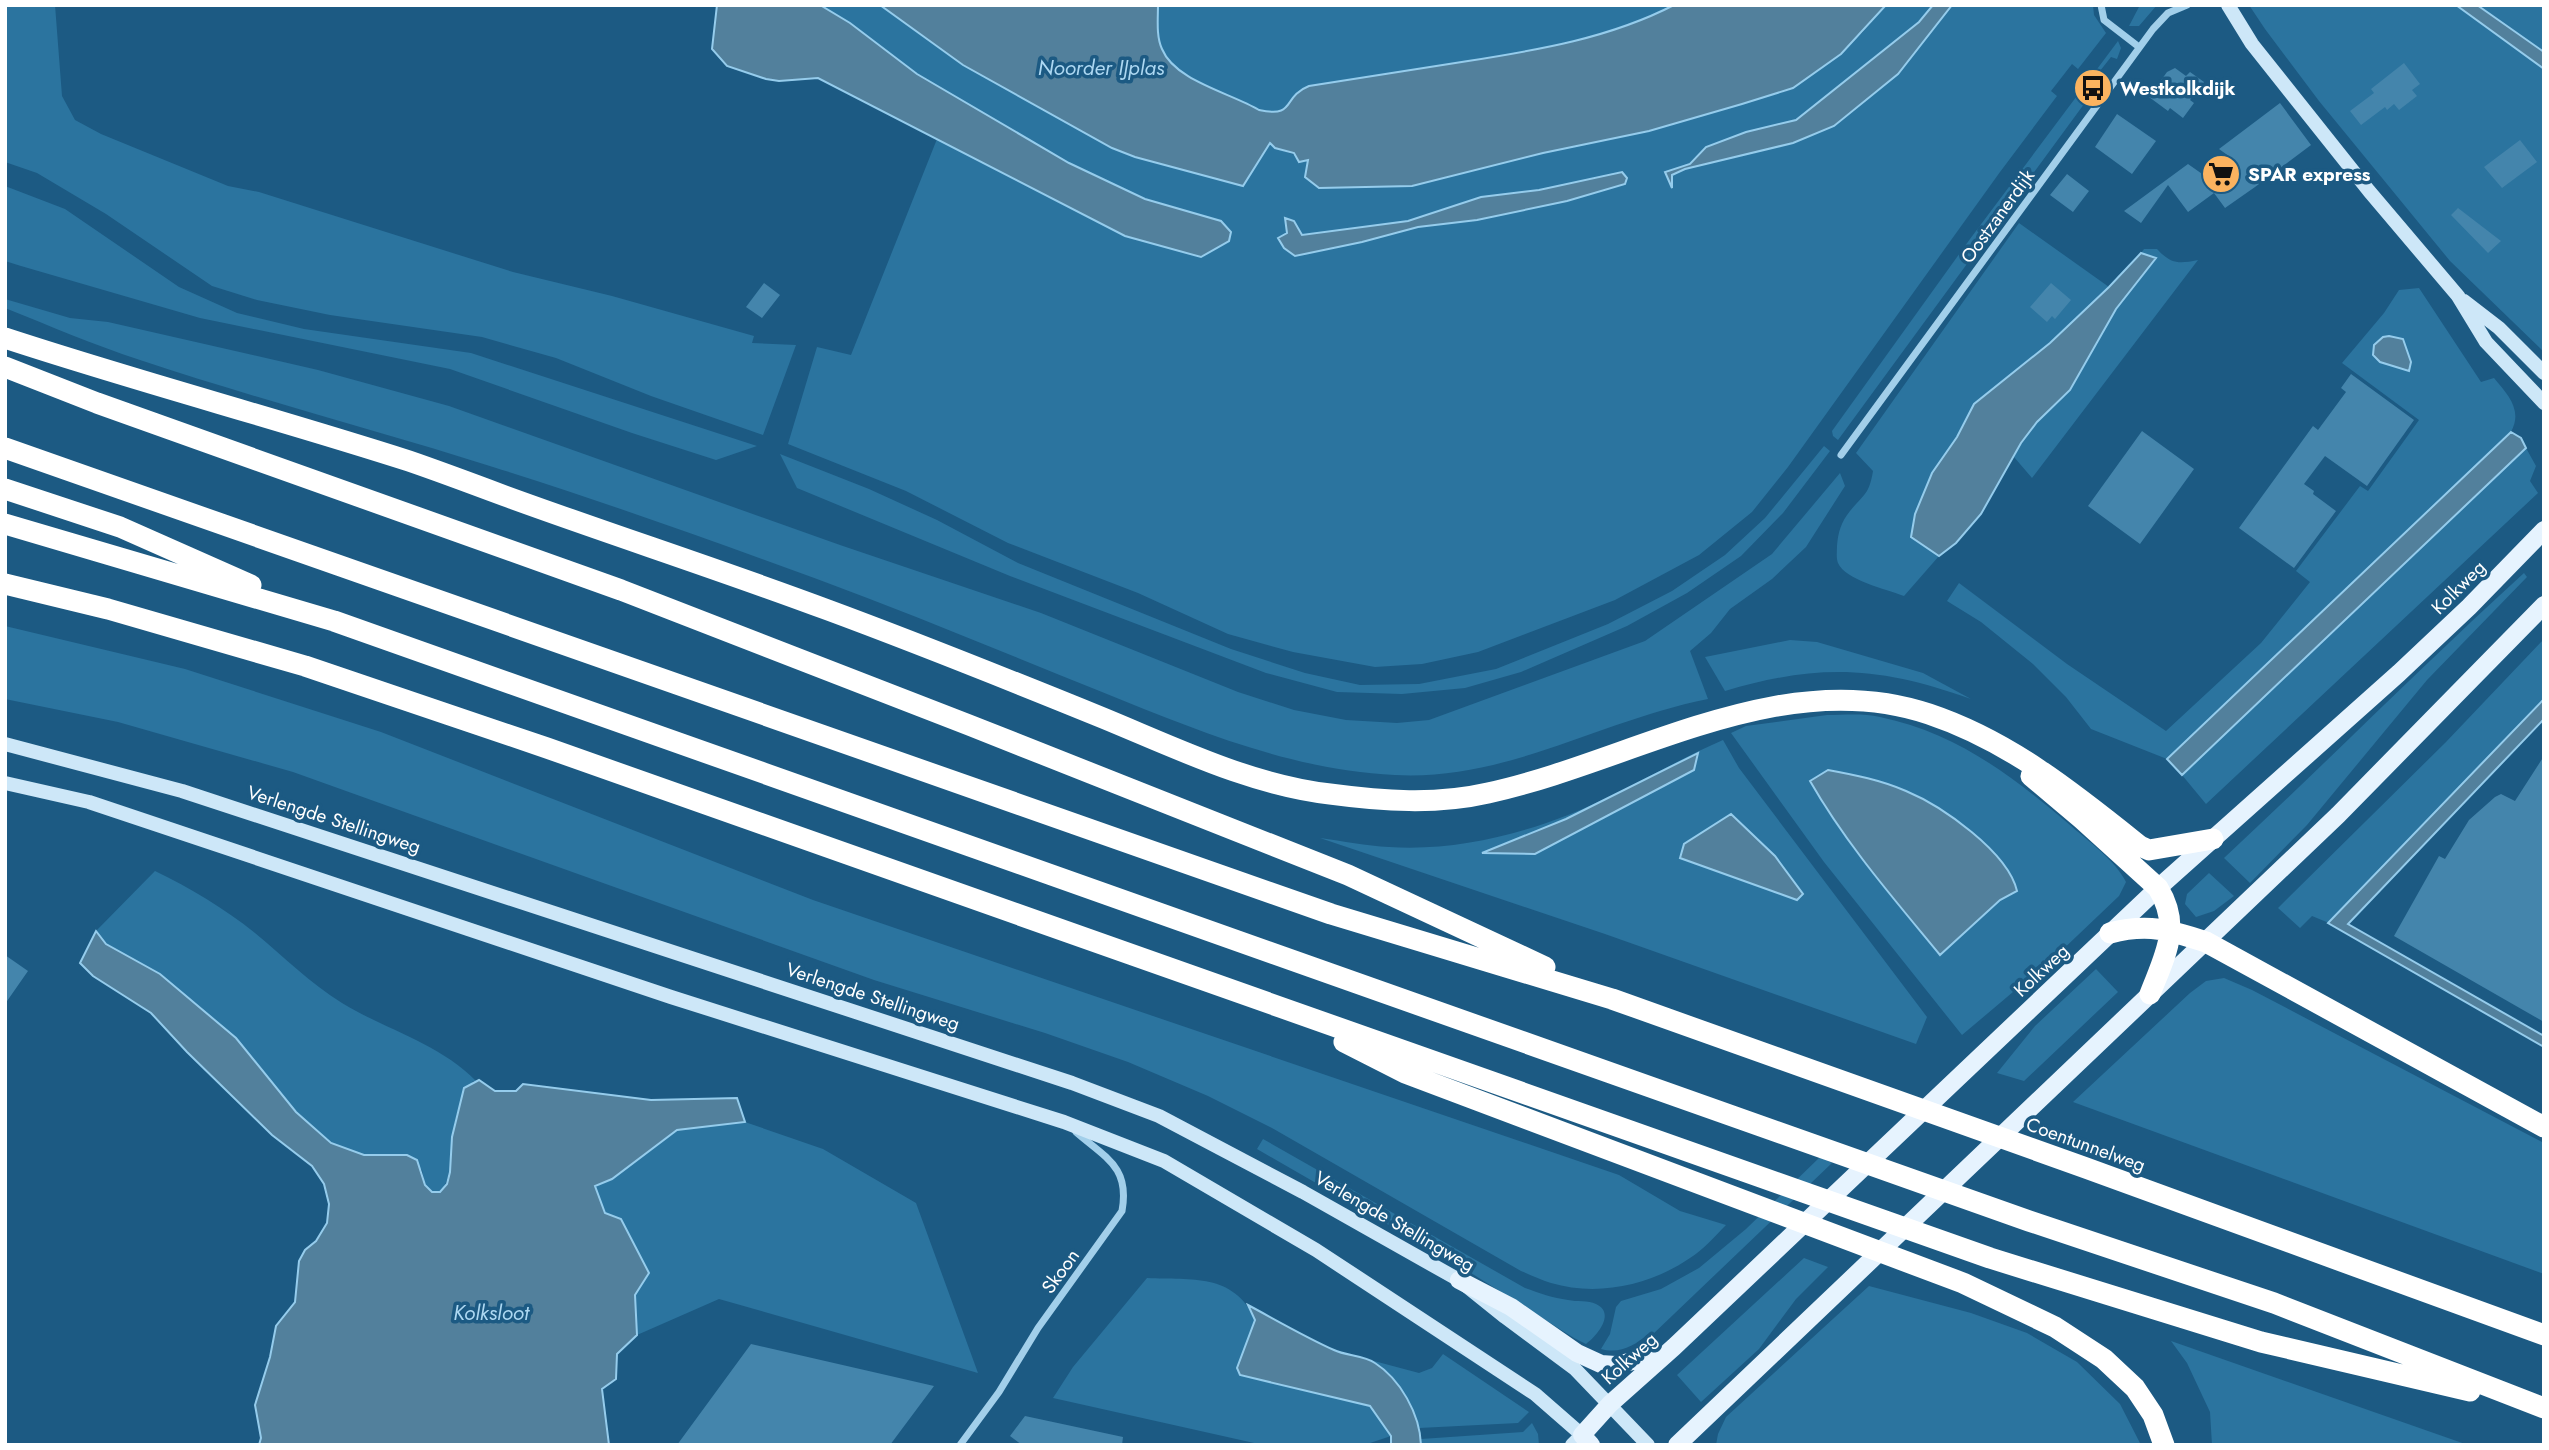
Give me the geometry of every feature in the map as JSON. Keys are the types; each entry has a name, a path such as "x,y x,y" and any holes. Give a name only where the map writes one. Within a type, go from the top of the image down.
{"highway":[{"path":"5,338 456,477 951,656 1181,751 1251,776 1325,794 1402,801 1441,800 1486,794 1555,775 1735,715 1836,699 1874,701 1924,712 1960,725 2053,777 2140,846 2149,850 2213,839"},
{"path":"5,367 97,403 621,590 1165,802 1348,874 1612,999"},
{"path":"5,382 97,403"},
{"path":"5,448 1331,914 1612,999"},
{"path":"5,489 120,527 334,621"},
{"path":"5,524 334,621 2029,1221 2274,1303 2544,1408"},
{"path":"5,584 108,608 317,670 691,799 1990,1258 2261,1342 2544,1408"},
{"path":"1994,743 2158,888 2168,906 2171,931 2169,944 2150,994"},
{"path":"2110,933 2132,927 2152,927 2206,942 2544,1128"},
{"name":"Coentunnelweg","path":"1612,999 2544,1335"},
{"path":"1270,1004 1405,1073 1963,1283 2054,1327 2104,1359 2135,1388 2153,1415 2164,1445"}],"main road":[{"path":"2228,5 2241,29 2260,54 2369,191 2458,296 2486,342 2544,403"},
{"path":"2458,296 2499,328 2544,373"},
{"name":"Kolkweg","path":"1582,1442 1610,1404 2158,888 2399,673 2469,607 2544,530"},
{"path":"1676,1445 2206,942 2393,761 2544,605"},
{"name":"Verlengde Stellingweg","path":"5,744 195,796 1072,1083 1159,1116 1303,1192 1459,1280 1576,1369 1648,1445"},
{"path":"5,783 89,802 735,1018 1064,1122 1164,1161 1316,1250 1535,1394 1582,1442"},
{"path":"1459,1280 1511,1307 1577,1353 1601,1364 1615,1365 1665,1354"}],"street":[{"path":"2101,5 2104,20 2139,47"},
{"name":"Oostzanerdijk","path":"1841,455 2139,47 2168,13 2187,5"},
{"name":"Skoon","path":"960,1445 999,1392 1038,1328 1122,1211 1125,1192 1123,1179 1111,1162 1064,1122"}],"shaded area":[{"path":"5,5 55,5 62,96 75,120 101,134 228,186 259,192 513,272 612,296 754,336 752,343 796,345 763,435 651,396 556,358 482,337 330,315 257,300 212,286 106,214 37,173 5,162"},
{"path":"820,5 880,5 963,65 1112,148 1135,157 1243,186 1270,142 1275,148 1383,186 1412,186 1543,153 1649,131 1793,89 1862,33 1886,5 1933,5 1919,22 1796,120 1746,132 1706,147 1690,164 1666,172 1672,185 1672,175 1685,169 1793,143 1898,74 1952,5 2093,5 2094,15 2106,33 2078,69 2072,64 2051,91 2057,96 1788,467 1752,512 1699,555 1615,600 1478,652 1422,664 1375,667 1293,652 1228,634 1138,593 1008,543 906,491 788,444 817,347 851,355 937,139 1125,236 1201,257 1221,221 1145,199 1069,163 917,74 850,23","holes":["1539,190 1477,220 1418,227 1295,256 1284,248 1278,239 1287,233 1285,218 1294,221 1302,235 1408,221 1481,197"]},
{"path":"1158,5 1674,5 1625,26 1547,47 1309,86 1300,91 1284,109 1271,112 1259,110 1179,70 1169,60 1160,44"},
{"path":"2140,5 2157,5 2139,26 2129,26"},
{"path":"2249,5 2456,5 2506,41 2514,32 2477,5 2540,5 2544,8 2544,352 2450,261 2319,101"},
{"path":"2118,41 2121,48 2117,59 2111,57 2081,95 2087,100 1838,440 1832,431 1970,239"},
{"path":"5,186 65,209 179,287 237,313 304,329 471,353 757,446 716,460 450,369 200,318 5,261"},
{"path":"2019,223 2109,287 2050,343 1974,404 1957,437 1932,473 1911,537 1939,556 1904,596 1857,579 1842,569 1837,554 1842,523 1868,490 1873,471 1856,453"},
{"path":"2144,249 2157,249 2175,262 2198,260 2032,478 2014,457 2037,422 2070,390 2116,309 2156,259 2141,253"},
{"path":"2419,288 2481,382 2494,378 2509,397 2515,410 2511,432 2167,759 2091,729 2066,697 2033,664 1981,622 1947,601 1959,583 2067,664 2166,731 2261,643 2310,582 2296,571 2360,486 2368,491 2419,420 2342,363 2384,313 2399,290"},
{"path":"5,299 70,318 108,322 318,370 449,406 840,545 1041,613 1238,692 1294,710 1346,720 1397,723 1429,720 1645,641 1772,554 1840,473 1845,486 1806,547 1772,579 1730,609 1711,633 1690,651 1708,699 1476,769 1436,774 1356,772 1281,757 1209,734 853,592 615,507 123,354 5,308"},
{"path":"1824,446 1830,451 1783,513 1741,556 1687,593 1627,626 1521,672 1465,688 1402,694 1337,692 1266,673 1010,576 797,488 780,454 869,489 937,520 1018,563 1231,649 1305,673 1360,685 1419,684 1496,669 1608,624 1672,591 1725,555 1765,518"},
{"path":"2526,448 2536,466 2530,481 2538,493 2206,804 2182,775"},
{"path":"2524,573 2527,577 2427,680 2307,825 2250,883 2224,858 2448,644"},
{"path":"5,626 185,669 381,732 813,900 1619,1175 1680,1211 1726,1225 1690,1258 1641,1281 1624,1286 1587,1289 1547,1282 1521,1271 1272,1128 1208,1096 1128,1062 874,980 293,772 118,722 5,699"},
{"path":"2544,639 2544,699 2329,923 2312,916 2300,928 2278,908 2446,742"},
{"path":"1790,640 1817,642 1923,673 1971,699 1907,680 1849,672 1790,676 1725,691 1705,657"},
{"path":"1827,715 1860,715 1908,724 1934,734 1959,745 2027,790 2101,851 2126,882 2119,896 2057,955 1962,1035 1824,862 1731,733 1746,726","holes":["1822,803 2017,890 2000,900 1940,955 1854,849"]},
{"path":"1723,740 1739,768 1927,1017 1916,1044 1605,934 1320,838 1372,846 1412,848 1503,836 1588,807","holes":["1732,814 1796,900 1680,858 1684,844"]},
{"path":"155,871 194,891 231,915 342,1003 429,1047 476,1081 473,1081 457,1112 451,1166 440,1192 432,1192 425,1185 422,1170 387,1154 364,1155 331,1143 296,1112 236,1038 160,974 106,944 96,931"},
{"path":"2209,873 2234,896 2214,911 2196,917 2185,904 2187,894"},
{"path":"2096,969 2118,992 2024,1081 1997,1073 2035,1026"},
{"path":"2224,978 2252,990 2544,1143 2544,1274 2073,1102 2190,993 2206,981"},
{"path":"745,1122 823,1149 916,1203 978,1373 719,1299 637,1335 635,1294 595,1186 612,1179 677,1130"},
{"path":"1263,1139 1525,1288 1557,1298 1596,1304 1604,1313 1603,1324 1586,1344 1574,1338 1460,1266 1257,1149"},
{"path":"1820,1157 1832,1163 1651,1336 1648,1334 1621,1350 1601,1349 1610,1334 1616,1307 1621,1301 1661,1289 1699,1268 1746,1229"},
{"path":"1804,1258 1828,1267 1796,1299 1759,1349 1701,1402 1677,1375"},
{"path":"1147,1278 1210,1282 1235,1293 1255,1319 1237,1368 1240,1375 1370,1406 1391,1436 1364,1445 1263,1445 1053,1398 1073,1367"},
{"path":"1869,1286 1971,1313 2027,1333 2077,1362 2120,1404 2141,1445 1716,1445 1726,1417"},
{"path":"2171,1341 2468,1445 2212,1445 2210,1412 2187,1363"},
{"path":"1443,1354 1529,1412 1518,1423 1419,1428 1401,1392 1374,1361 1419,1373 1432,1368"},
{"path":"1532,1423 1538,1434 1539,1445 1421,1445 1421,1439 1523,1432"}],"water":[{"name":"Noorder IJplas","path":"717,5 820,5 850,23 917,74 1069,163 1145,199 1221,221 1231,232 1229,241 1201,257 1125,236 818,78 779,81 727,66 712,49"},
{"name":"Noorder IJplas","path":"880,5 1158,5 1160,44 1169,60 1179,70 1259,110 1271,112 1284,109 1300,91 1309,86 1547,47 1625,26 1674,5 1886,5 1841,54 1793,88 1649,131 1543,153 1412,186 1319,188 1305,177 1308,160 1299,162 1294,153 1275,148 1270,143 1243,186 1135,157 1112,148 963,65"},
{"path":"1933,5 1952,5 1898,74 1834,126 1793,143 1685,169 1672,175 1672,188 1665,172 1690,164 1706,147 1746,132 1796,120 1919,22"},
{"path":"2456,5 2477,5 2544,52 2544,69"},
{"path":"1622,172 1627,178 1625,184 1567,201 1477,220 1418,227 1295,256 1284,248 1278,238 1287,233 1285,218 1294,221 1302,235 1408,221 1481,197 1539,190"},
{"path":"2141,253 2156,258 2116,309 2070,390 2037,422 2021,443 1981,514 1956,543 1939,556 1911,537 1915,514 1932,473 1957,437 1974,404 2050,343"},
{"path":"2383,337 2403,339 2411,362 2409,371 2380,362 2373,355 2374,345"},
{"path":"2511,432 2521,438 2526,448 2182,775 2167,759"},
{"path":"2544,699 2544,719 2348,924 2544,1036 2544,1047 2328,923"},
{"path":"1698,753 1694,770 1535,854 1482,853 1566,819"},
{"path":"1828,770 1887,784 1937,807 1987,846 2011,876 2017,891 2000,900 1940,955 1871,871 1810,781"},
{"path":"1731,814 1775,856 1803,894 1797,900 1680,858 1684,844"},
{"name":"Kolksloot","path":"96,931 106,944 160,974 236,1038 296,1112 331,1143 364,1155 407,1155 417,1160 425,1185 432,1192 440,1192 447,1184 452,1137 464,1088 479,1080 495,1091 516,1091 523,1084 651,1100 737,1098 745,1122 677,1130 612,1179 595,1186 605,1213 621,1219 649,1273 635,1295 637,1335 617,1354 616,1379 602,1389 609,1445 259,1445 261,1438 255,1405 270,1357 276,1326 295,1302 299,1261 327,1223 329,1204 324,1184 312,1166 272,1135 151,1013 93,976 80,963"},
{"path":"1248,1305 1323,1345 1371,1360 1384,1370 1393,1378 1413,1410 1421,1445 1391,1445 1391,1436 1370,1406 1240,1375 1237,1368 1255,1320"}],"building":[{"path":"2404,63 2420,84 2412,90 2417,96 2399,110 2394,104 2387,110 2385,107 2361,125 2350,111 2374,93 2371,89"},
{"path":"2175,68 2186,76 2190,72 2204,82 2190,100 2194,103 2183,118 2149,97 2167,72"},
{"path":"2280,103 2311,145 2225,208 2214,193 2188,212 2168,185 2141,223 2124,211 2188,164 2215,183 2233,159 2219,149"},
{"path":"2117,114 2156,141 2132,174 2095,147"},
{"path":"2520,140 2537,162 2502,188 2484,167"},
{"path":"2067,174 2089,191 2073,212 2050,195"},
{"path":"2458,208 2501,241 2488,253 2451,215"},
{"path":"764,283 780,295 762,318 746,307"},
{"path":"2051,283 2071,300 2055,319 2052,316 2047,322 2030,307"},
{"path":"2351,374 2414,420 2367,486 2325,456 2304,484 2336,511 2294,568 2239,528 2313,426 2318,430 2346,392 2341,388"},
{"path":"2142,431 2194,469 2140,544 2088,506"},
{"path":"2544,756 2544,1022 2394,936 2439,856 2445,859 2469,820 2501,794 2515,801"},
{"path":"5,955 28,971 5,1004"},
{"path":"751,1344 934,1386 890,1445 677,1445"},
{"path":"1025,1416 1123,1437 1122,1445 1022,1445 1010,1436"}],"place":[{"name":"Westkolkdijk","path":"2093,88"},
{"name":"SPAR express","path":"2221,174"}]}
